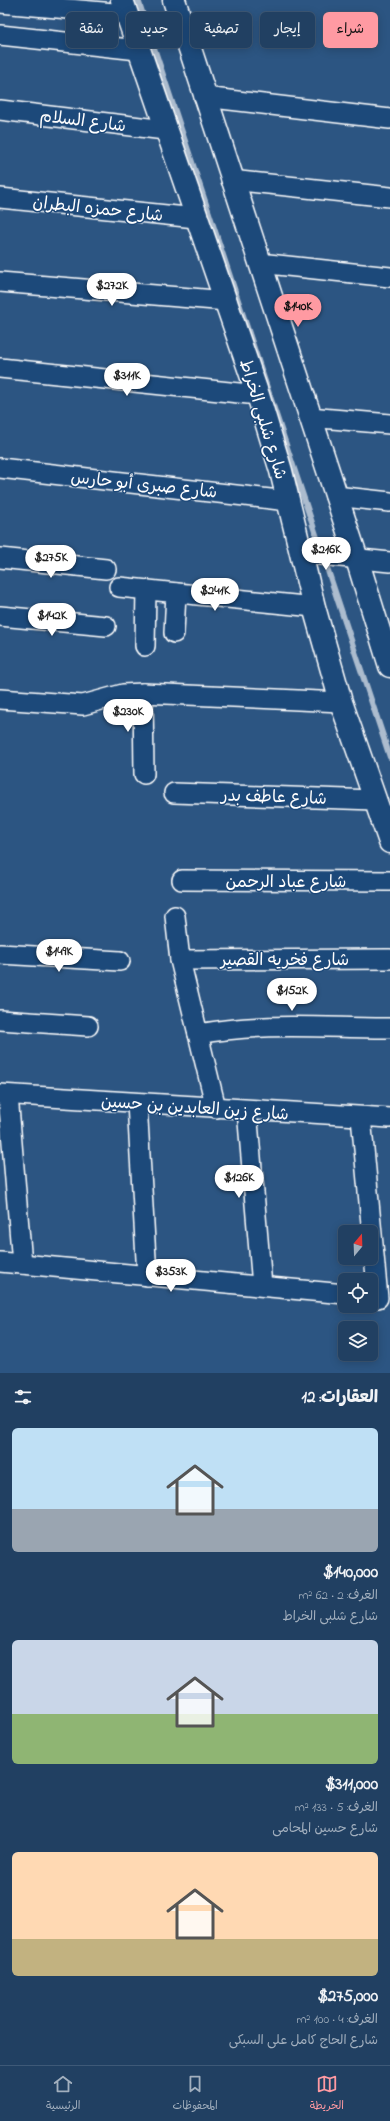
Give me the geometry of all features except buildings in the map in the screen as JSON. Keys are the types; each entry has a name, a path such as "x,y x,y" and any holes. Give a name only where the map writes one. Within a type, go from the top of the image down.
{"street":[{"path":"174,0 204,97 335,496 349,558 390,666"},
{"path":"0,3 124,7"},
{"name":"شارع شلبى الخراط","path":"124,7 165,130 227,301 258,395 288,501 307,554 314,607 341,702 374,800 390,842"},
{"path":"0,35 138,50"},
{"path":"204,97 390,119"},
{"name":"شارع السلام","path":"0,110 165,130"},
{"path":"231,180 390,198"},
{"name":"شارع حمزه البطران","path":"0,198 196,218"},
{"path":"259,263 390,277"},
{"path":"0,282 227,301"},
{"path":"0,368 258,395"},
{"path":"309,416 390,424"},
{"name":"شارع صبرى أبو حارس","path":"0,468 288,501"},
{"path":"335,496 390,502"},
{"path":"307,554 390,562"},
{"path":"0,558 106,569"},
{"path":"119,587 314,607"},
{"path":"145,646 146,590"},
{"path":"174,633 176,593"},
{"path":"0,616 106,626"},
{"path":"143,693 144,774"},
{"path":"0,699 83,705 123,694 143,693 341,702"},
{"name":"شارع عاطف بدر","path":"174,793 374,800"},
{"name":"شارع عباد الرحمن","path":"182,880 390,882"},
{"path":"175,916 180,960 216,1108"},
{"path":"0,954 120,961"},
{"name":"شارع فخريه القصير","path":"180,960 390,959"},
{"path":"0,1020 88,1026"},
{"path":"198,1034 219,1030 261,1027 390,1028"},
{"path":"4,1095 22,1264"},
{"name":"شارع زين العابدين بن حسين","path":"4,1095 390,1118"},
{"path":"137,1103 147,1276"},
{"path":"247,1110 262,1286"},
{"path":"361,1117 380,1297"},
{"path":"0,1262 338,1293"}],"waterway":[{"path":"138,0 390,757"}]}
